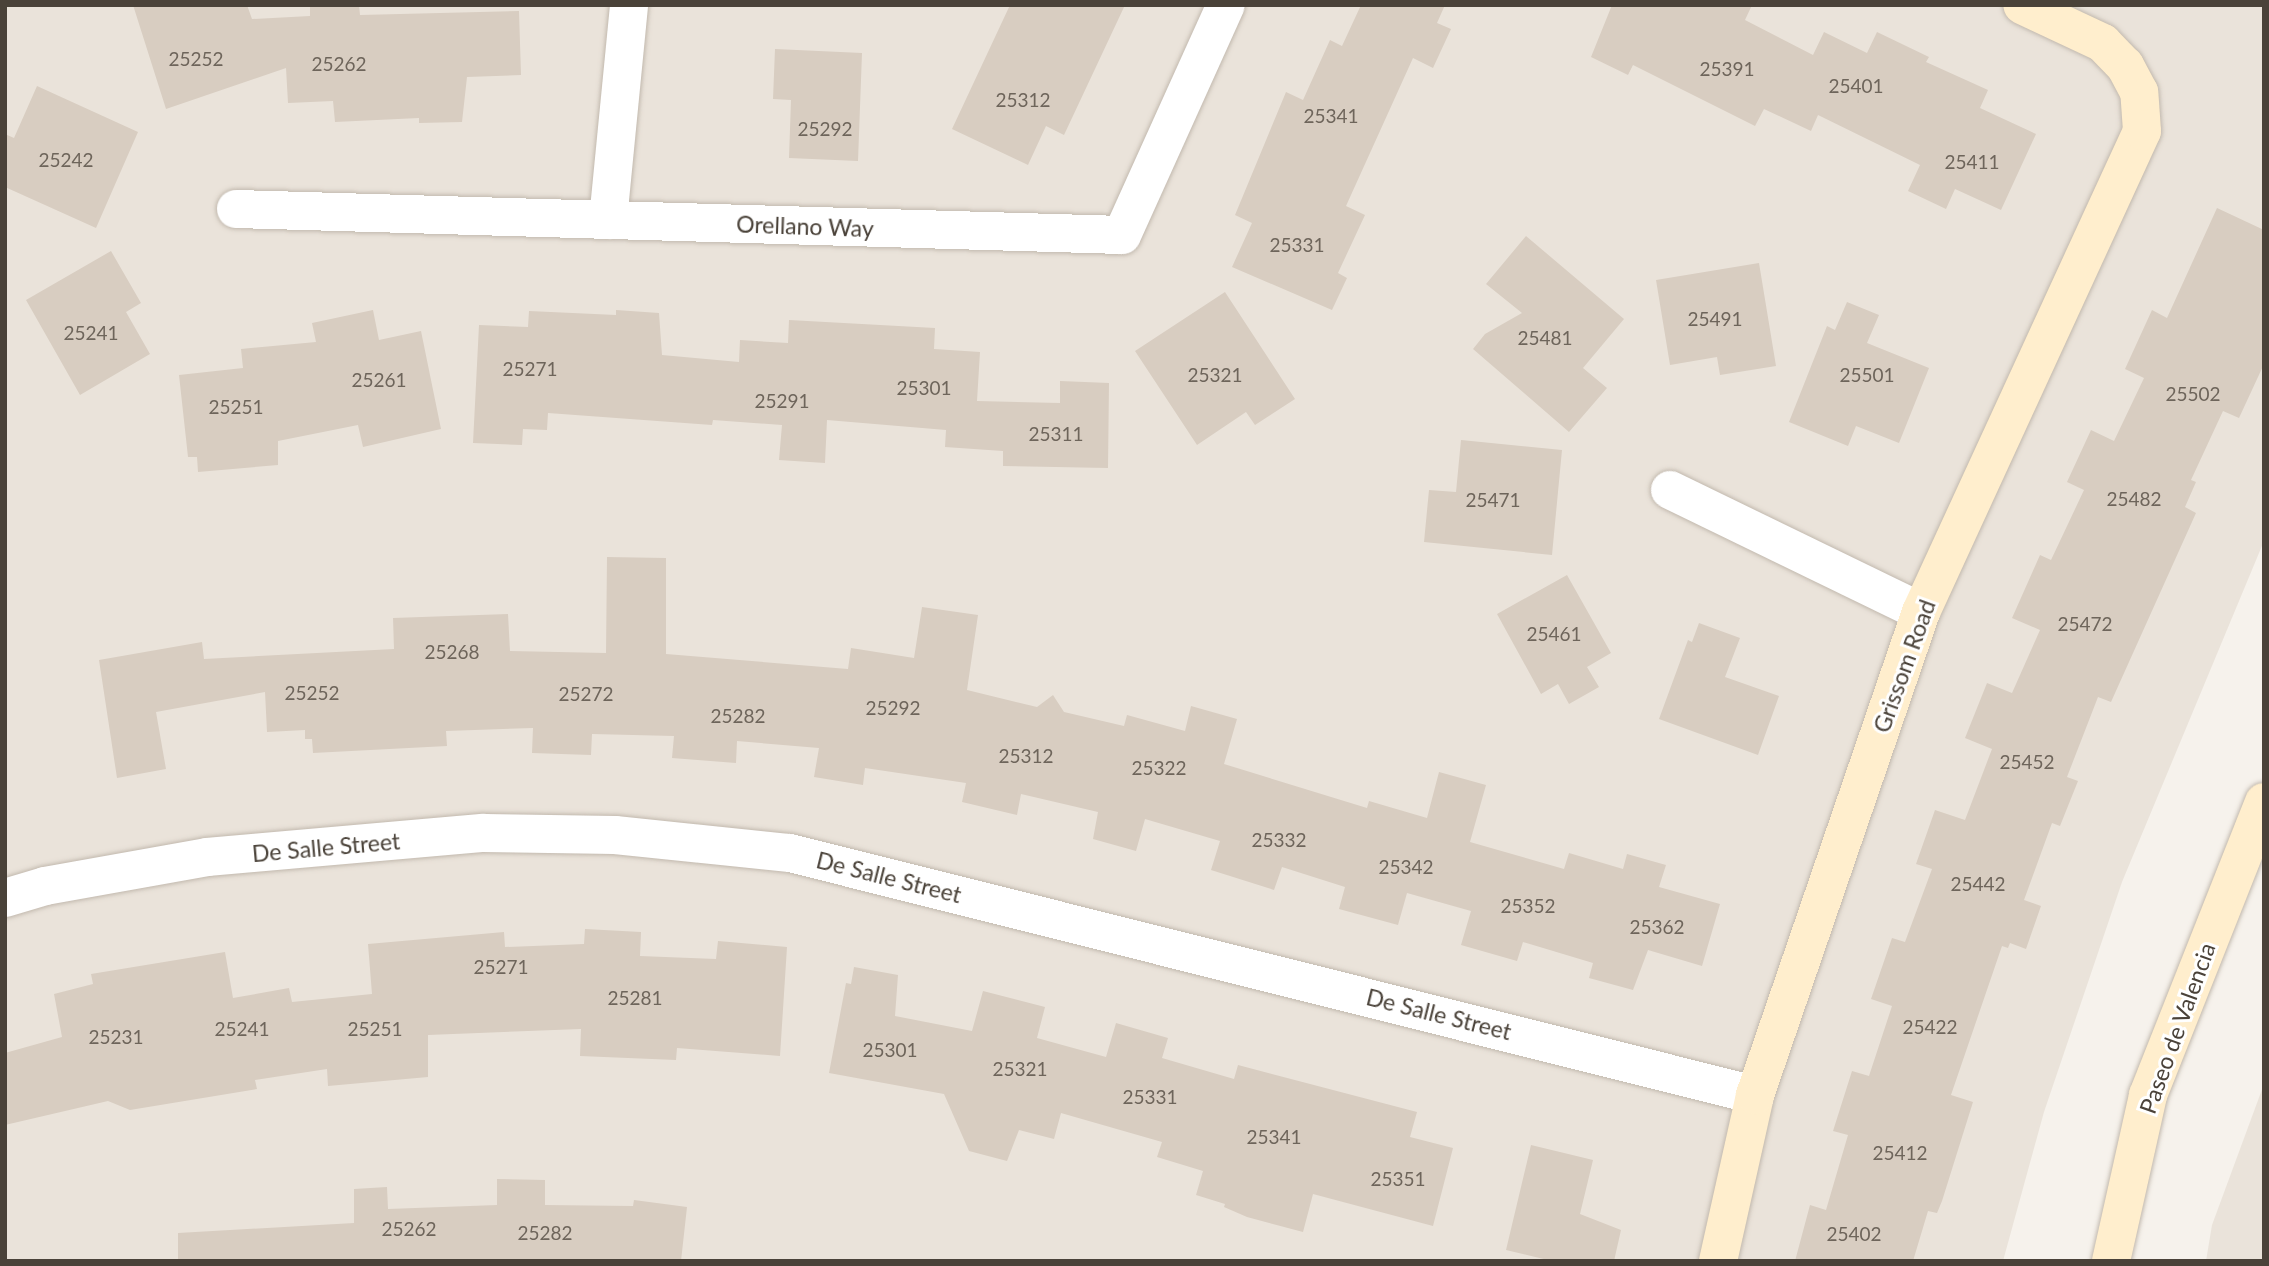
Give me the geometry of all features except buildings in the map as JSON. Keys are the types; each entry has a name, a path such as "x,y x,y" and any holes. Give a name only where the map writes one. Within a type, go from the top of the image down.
{"street":[{"path":"608,220 629,5"},
{"name":"Orellano Way","path":"236,209 1122,235 1226,5"},
{"name":"Grissom Road","path":"1718,1261 1755,1095 1921,612 2132,159 2142,131 2139,92 2125,66 2103,43 2022,5"},
{"path":"1670,489 1921,612"},
{"name":"Paseo de Valencia","path":"2111,1261 2148,1095 2264,802"},
{"name":"De Salle Street","path":"5,898 45,886 207,858 484,833 615,835 790,853 1755,1095"}],"shaded area":[{"path":"5,5 2264,5 2264,541 2122,882 2044,1112 2003,1261 5,1261"},
{"path":"2264,1084 2264,1261 2206,1261 2212,1225"}]}
